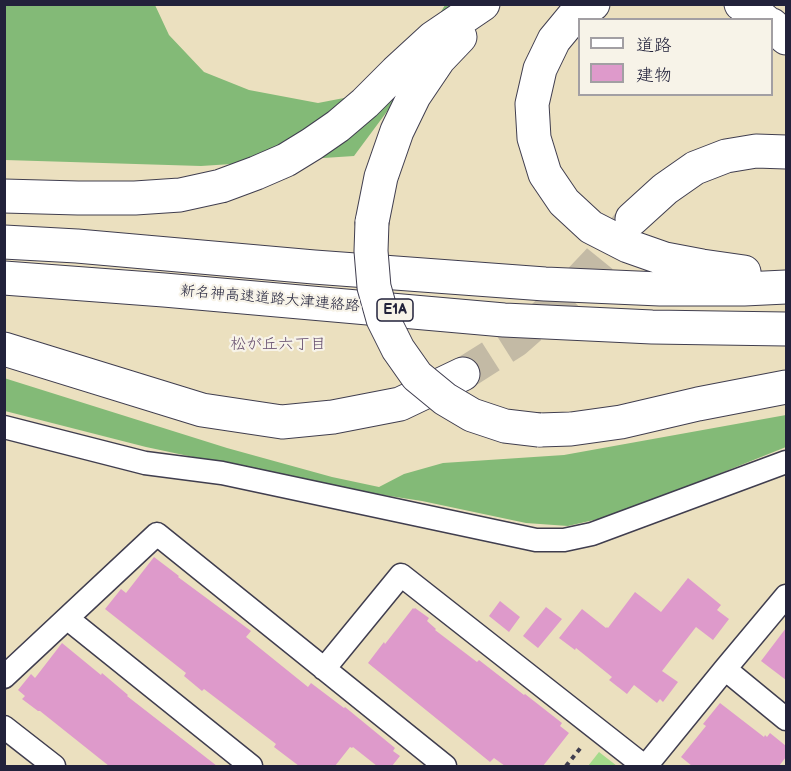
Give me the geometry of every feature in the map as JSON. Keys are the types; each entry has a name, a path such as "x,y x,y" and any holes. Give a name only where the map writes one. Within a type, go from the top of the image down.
{"highway":[{"path":"4,196 135,198 180,195 221,186 256,173 295,154 338,126 433,39 483,4"},
{"path":"494,4 439,59 414,96 397,131 381,177 372,222 371,251 374,286 383,319 398,349 417,376 445,399 472,415 505,426 539,430 571,429 621,422 786,387"},
{"path":"593,4 573,17 554,40 540,69 532,104 534,138 545,174 564,202 591,226 628,246 664,259 702,267 786,274"},
{"path":"741,4 761,18"},
{"path":"773,27 786,38"},
{"path":"632,219 665,189 695,168 726,156 756,151 786,152"},
{"path":"4,242 546,284 660,289 786,287"},
{"name":"新名神高速道路大津連絡路","path":"4,278 504,320 652,327 786,328"},
{"path":"4,349 202,410 282,422 333,417 400,404 463,374"}],"street":[{"path":"4,427 145,463 222,473 536,540 564,540 592,534 786,462"},
{"path":"4,677 157,534 445,766"},
{"path":"324,669 401,575 645,766 786,596"},
{"path":"68,619 251,766"},
{"path":"725,669 786,719"},
{"path":"4,727 54,766"}],"green space":[{"path":"5,5 155,5 169,35 204,72 249,90 318,103 396,88 445,5 466,5 354,156 201,166 5,160"},
{"path":"4,378 227,448 332,477 379,487 404,474 443,463 564,455 786,415 786,447 626,511 568,526 526,523 422,501 344,489 146,447 5,411"},
{"path":"599,752 617,766 588,766"}],"building":[{"path":"154,557 251,631 246,637 308,687 311,683 345,707 395,748 393,751 400,756 392,766 377,766 350,747 335,766 299,766 274,747 276,744 204,689 202,691 184,676 186,673 105,609 121,589 126,593"},
{"path":"688,578 721,605 717,610 729,619 713,640 696,627 662,671 678,682 663,702 660,699 657,703 634,685 627,694 609,680 612,677 576,648 575,650 559,638 582,609 608,628 635,592 661,612"},
{"path":"500,601 520,617 509,632 489,616"},
{"path":"546,607 562,619 538,648 523,636"},
{"path":"413,608 429,618 427,621 435,630 562,723 560,726 569,733 543,766 505,766 494,758 490,762 368,663"},
{"path":"786,628 786,680 761,661"},
{"path":"62,643 217,766 109,766 22,699 25,696 18,690 31,674 35,678"},
{"path":"720,703 764,737 770,733 786,746 786,757 779,766 692,766 681,757 706,726 703,724"}],"tunnel":[{"path":"463,374 515,341 557,304 597,262 632,219"}],"district":[{"name":"松が丘六丁目","path":"278,345"}]}
